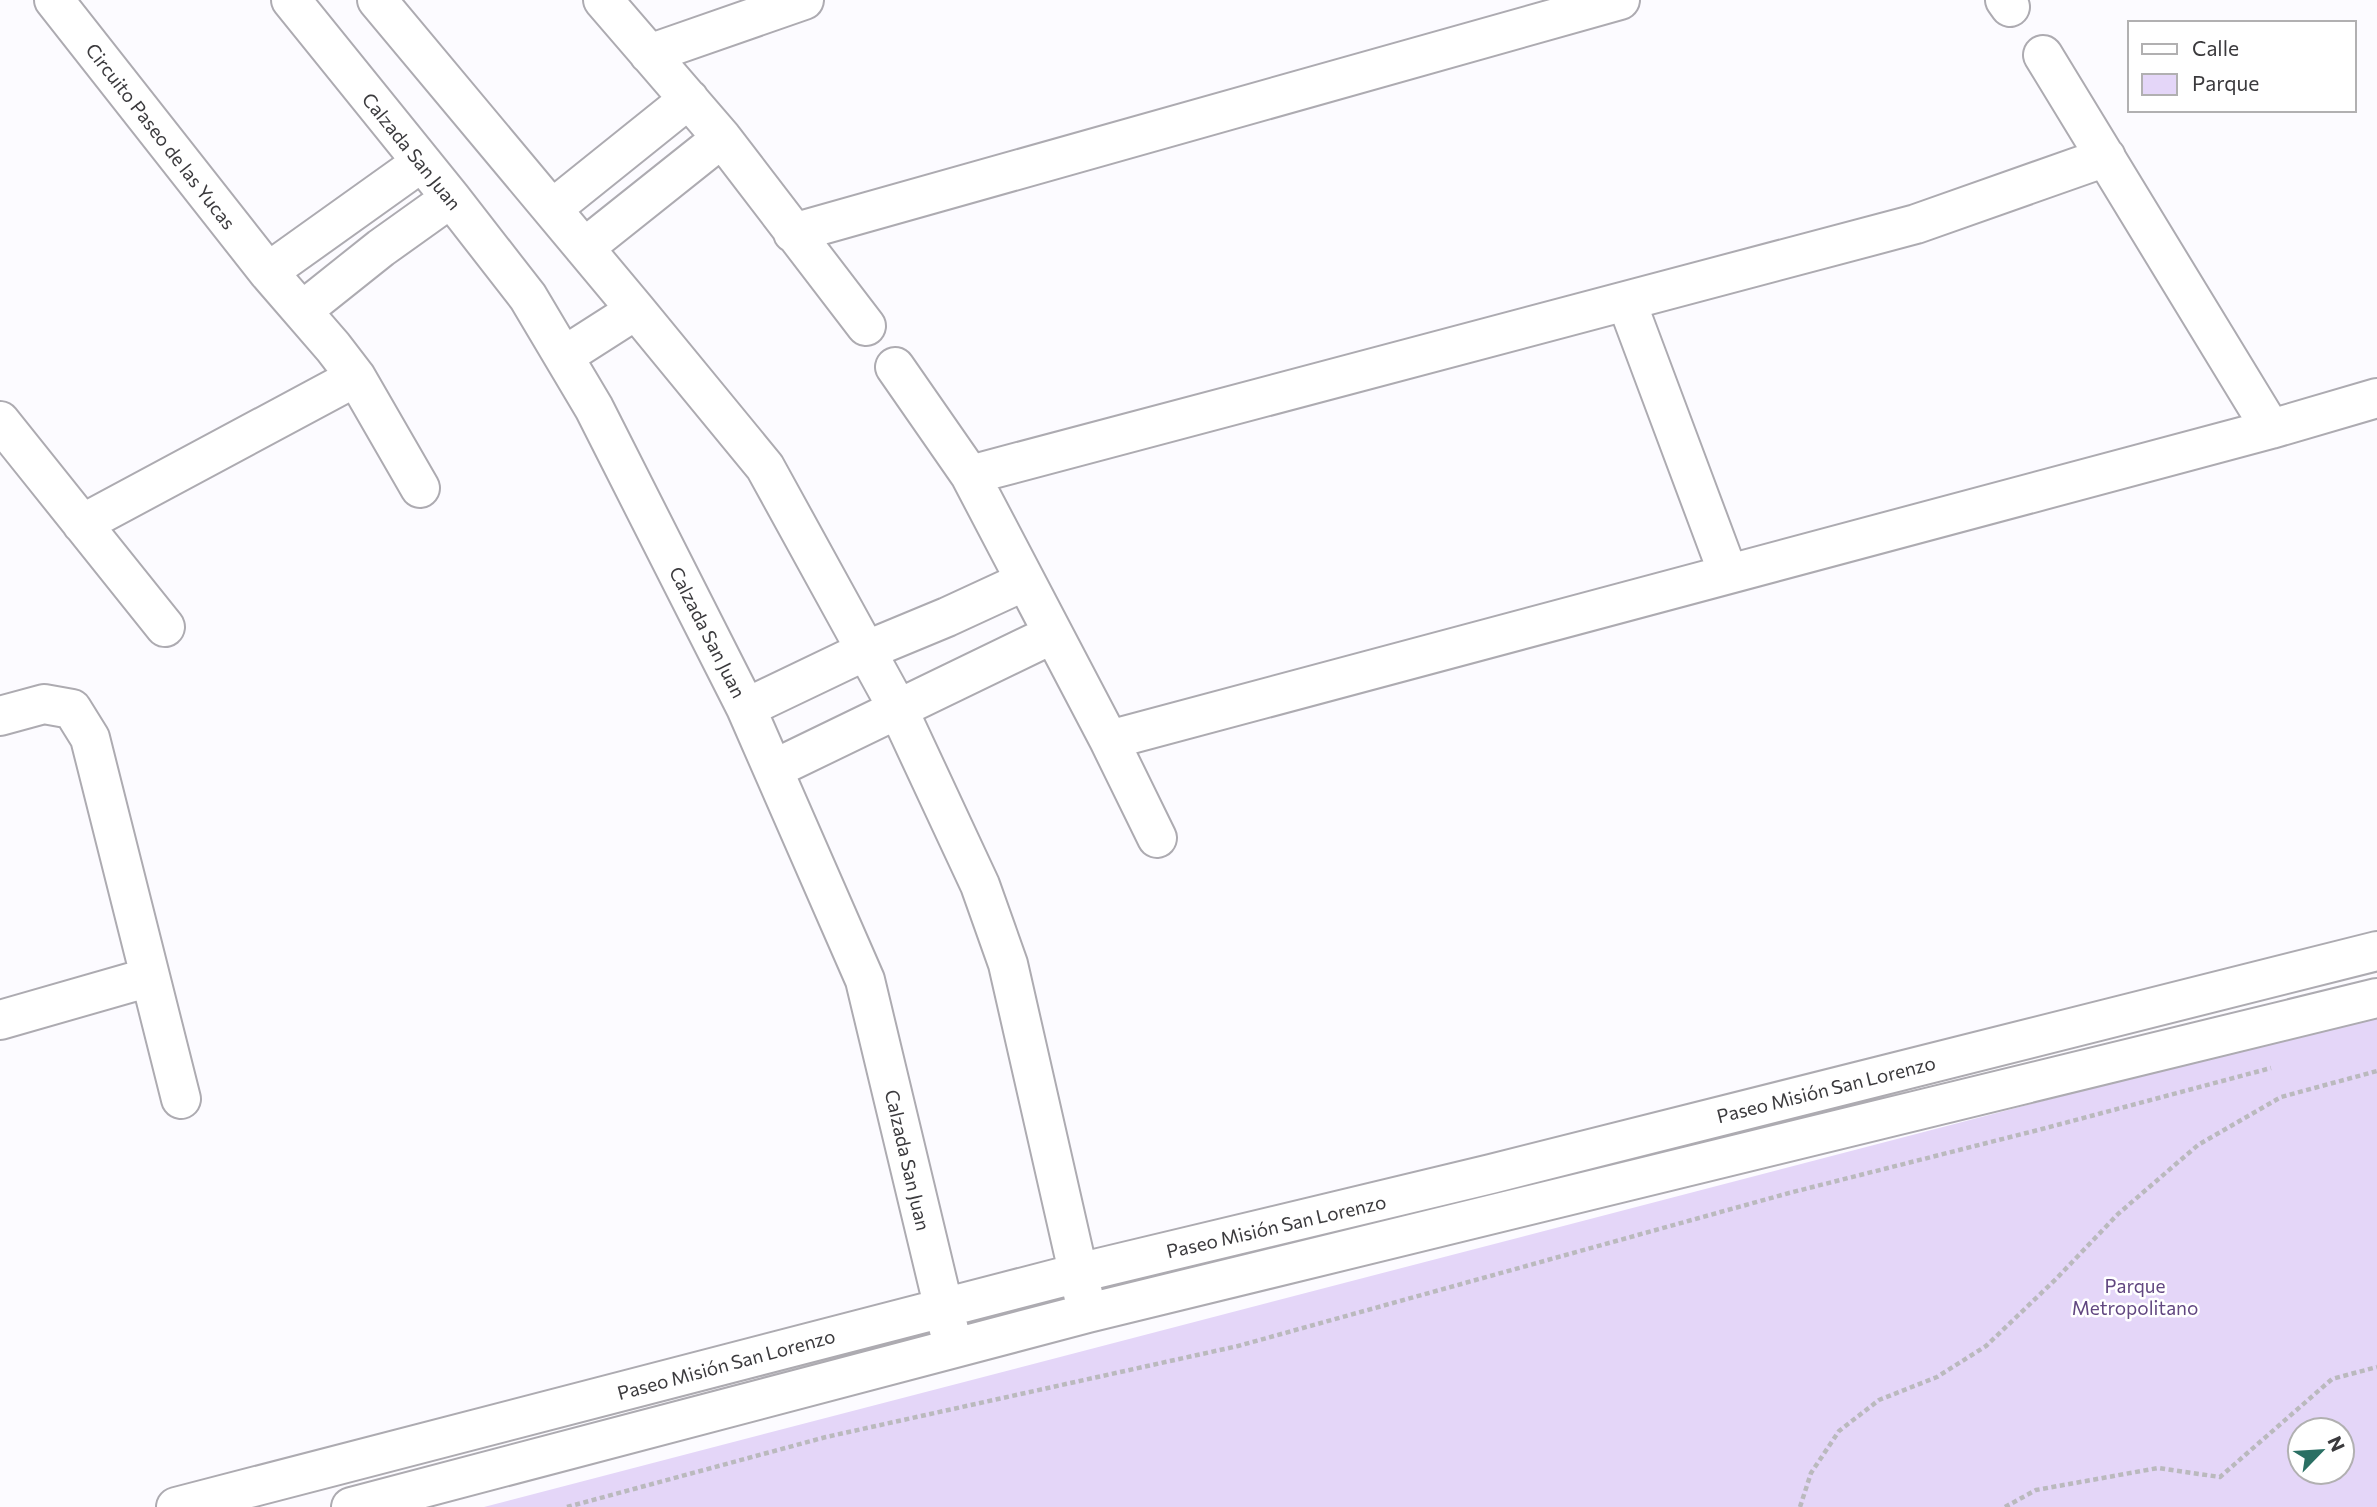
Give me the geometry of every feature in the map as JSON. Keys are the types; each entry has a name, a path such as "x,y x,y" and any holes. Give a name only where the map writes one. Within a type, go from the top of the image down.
{"street":[{"name":"Circuito Paseo de las Yucas","path":"54,0 268,272 356,377 420,488"},
{"name":"Calzada San Juan","path":"291,0 528,297 594,408 747,708 865,980 954,1348"},
{"path":"377,0 765,467 897,707 980,886 1008,964 1088,1313"},
{"path":"603,0 722,138 866,326"},
{"path":"649,54 804,0"},
{"path":"793,233 1620,0"},
{"path":"2043,55 2271,429"},
{"path":"552,209 689,99"},
{"path":"584,247 722,138"},
{"path":"970,475 1627,303 1916,224 2106,157"},
{"path":"268,272 422,162"},
{"path":"302,311 451,198"},
{"path":"1627,303 1728,573"},
{"path":"564,356 636,310"},
{"path":"895,368 970,475 1109,740 1157,838"},
{"path":"82,524 356,377"},
{"path":"1109,740 2271,429 2377,398"},
{"path":"0,421 165,627"},
{"path":"747,708 865,651 1025,581"},
{"path":"774,769 897,707 1053,634"},
{"path":"0,716 44,704 72,709 90,738 181,1099"},
{"name":"Paseo Misión San Lorenzo","path":"176,1507 1078,1273 1491,1174 2377,951"},
{"path":"0,1020 150,977"},
{"name":"Paseo Misión San Lorenzo","path":"351,1507 1088,1313 2377,998"}],"path":[{"path":"567,1507 826,1437 1238,1346 1776,1197 2283,1064"},
{"path":"1800,1507 1811,1473 1839,1431 1879,1400 1937,1377 1986,1346 2056,1279 2118,1214 2198,1145 2281,1097 2377,1071"},
{"path":"2005,1507 2036,1490 2158,1468 2220,1477 2332,1379 2377,1367"}],"green space":[{"name":"Parque Metropolitano","path":"2377,1014 2377,1507 484,1507"}]}
